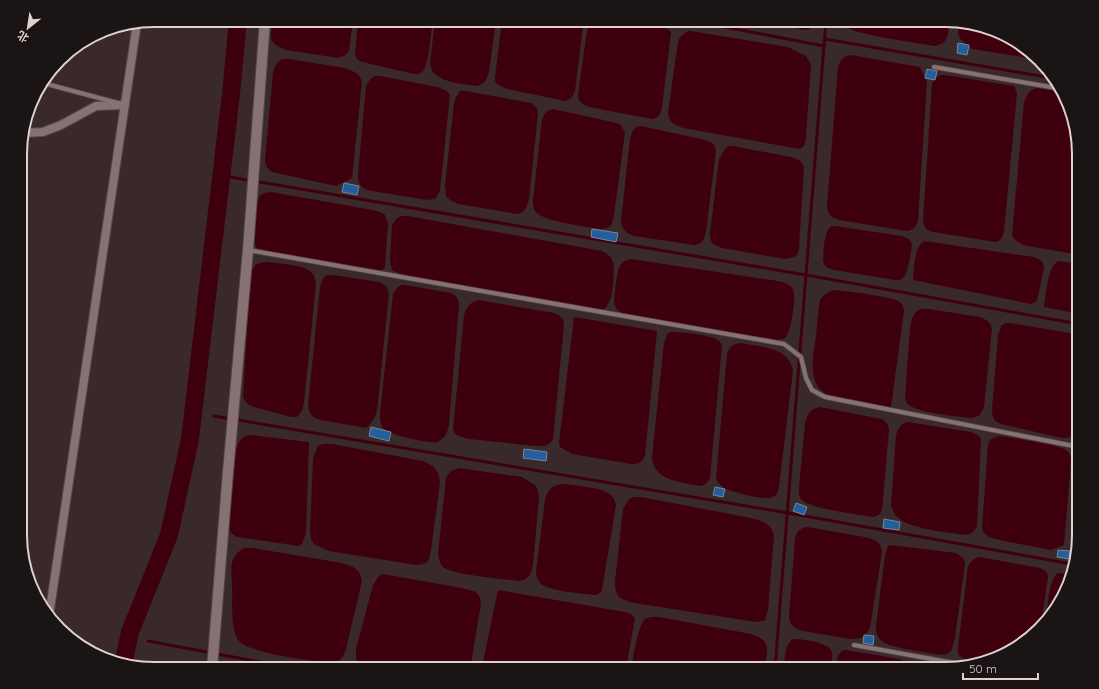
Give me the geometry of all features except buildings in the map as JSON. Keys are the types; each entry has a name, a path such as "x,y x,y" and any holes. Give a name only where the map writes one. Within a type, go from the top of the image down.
{"street":[{"path":"213,662 248,250 264,27"},
{"path":"50,609 136,28"},
{"path":"29,132 43,132 61,125 96,106 125,105"}],"lane":[{"path":"934,67 1053,87"},
{"path":"47,84 125,105"},
{"path":"248,250 784,344 801,357 806,378 812,390 825,397 1072,446"},
{"path":"854,645 948,662"}],"shaded area":[{"path":"272,27 352,27 349,51 346,55 338,58 286,50 273,42 271,39"},
{"path":"357,27 432,27 425,67 420,73 414,74 362,62 357,59 355,54"},
{"path":"434,27 495,27 489,72 484,83 477,86 449,81 439,77 433,72 430,63"},
{"path":"501,27 583,27 575,91 568,100 565,101 507,89 497,84 495,77"},
{"path":"588,27 663,27 671,32 662,107 658,117 652,119 589,107 582,104 578,95"},
{"path":"790,27 812,27 805,30"},
{"path":"847,27 949,27 947,37 943,43 935,46 887,38"},
{"path":"958,28 970,29 986,34 1016,48 1028,58 972,49 960,38 958,33"},
{"path":"689,31 788,47 806,56 811,65 806,137 802,148 794,148 683,128 672,123 669,119 668,112 678,42 682,35"},
{"path":"851,55 920,67 927,82 918,221 914,228 909,231 839,220 832,216 828,211 827,206 838,67 840,62 846,56"},
{"path":"282,59 345,68 360,76 362,82 352,178 336,186 272,172 267,167 265,160 273,73 276,65"},
{"path":"940,75 1014,86 1017,93 1004,232 1001,239 997,242 933,232 927,229 924,225 923,220 932,84"},
{"path":"376,76 438,87 447,91 450,95 440,191 435,199 427,200 372,191 365,189 360,184 358,174 366,86 371,79"},
{"path":"1038,88 1055,91 1070,129 1072,146 1072,254 1023,245 1015,240 1012,235 1024,102 1029,92"},
{"path":"460,91 531,103 537,108 538,113 529,199 524,211 517,214 458,204 446,196 445,185 454,103"},
{"path":"553,109 617,123 621,125 625,133 614,215 612,224 607,228 600,229 555,221 540,215 534,209 533,200 542,119 546,112"},
{"path":"641,126 706,140 715,146 716,151 706,232 701,243 694,245 634,236 623,229 621,221 630,139 632,132"},
{"path":"728,146 791,157 802,163 804,167 799,247 798,253 795,257 785,259 722,248 711,242 710,233 719,159"},
{"path":"271,192 373,210 385,215 388,224 385,267 378,271 260,251 255,246 254,241 257,203 261,195"},
{"path":"402,216 602,251 611,257 613,262 613,286 611,298 605,308 601,311 402,275 392,270 390,260 392,225 396,219"},
{"path":"832,226 902,236 911,241 912,245 908,267 904,277 895,280 834,270 827,267 823,260 824,242 827,232"},
{"path":"924,241 1034,257 1042,261 1044,268 1037,301 1031,304 913,280 916,253"},
{"path":"631,259 786,283 794,291 794,303 788,334 785,338 778,340 622,313 617,309 614,302 616,281 618,270 622,263"},
{"path":"1058,261 1072,263 1072,313 1044,307 1049,275 1054,264"},
{"path":"267,262 307,269 314,276 316,284 304,403 302,411 297,417 291,417 250,406 245,401 243,396 250,277 252,270 257,264"},
{"path":"327,275 379,282 386,286 389,292 377,411 373,421 366,428 315,418 308,408 320,287 323,278"},
{"path":"401,285 451,293 458,299 459,305 449,424 447,432 438,442 418,440 401,436 387,431 383,428 381,423 380,413 393,294"},
{"path":"835,290 890,298 900,302 903,306 904,311 891,407 828,395 818,387 813,373 813,358 820,300 826,294"},
{"path":"478,300 554,313 560,316 563,321 564,325 553,439 547,445 535,446 469,439 455,434 453,429 464,315 469,305"},
{"path":"921,309 980,317 988,321 990,324 992,328 984,407 978,416 971,418 938,414 914,408 907,404 905,397 910,328 914,314"},
{"path":"574,317 657,331 645,456 640,463 631,464 572,454 560,447 559,443"},
{"path":"1010,323 1072,334 1072,435 1070,437 1062,438 1005,425 994,419 992,410 998,335 1002,325"},
{"path":"668,333 694,334 716,339 722,346 710,478 706,484 700,486 669,479 663,476 657,471 652,457 664,343"},
{"path":"741,343 765,347 780,353 786,357 793,371 778,492 773,497 769,498 748,496 728,490 721,486 716,478 727,354 732,346"},
{"path":"820,407 882,419 888,424 889,429 883,504 880,514 872,517 824,509 807,503 800,498 799,488 805,423 810,412 813,409"},
{"path":"908,422 971,432 979,436 981,439 977,526 971,533 966,535 920,528 903,521 895,514 891,506 896,435 900,426"},
{"path":"250,435 309,442 306,533 302,544 299,546 237,537 231,533 229,521 236,450 240,440"},
{"path":"998,436 1062,448 1069,454 1071,462 1064,545 1051,550 999,540 989,537 984,533 982,528 988,445 990,440"},
{"path":"323,444 332,444 423,461 433,466 438,473 440,482 430,557 426,563 416,565 329,551 314,544 311,539 310,532 313,458 318,446"},
{"path":"459,468 522,477 535,485 539,497 533,565 527,578 519,581 490,578 455,572 442,566 438,554 446,478 451,471"},
{"path":"564,484 590,487 608,493 614,498 616,505 602,590 596,595 566,592 550,588 540,583 537,577 536,571 545,500 548,493 554,486"},
{"path":"641,497 746,517 767,524 772,530 774,536 768,610 765,620 756,622 634,603 621,598 617,594 615,581 623,509 629,499"},
{"path":"807,527 868,538 876,541 880,545 882,552 870,628 861,638 850,639 803,631 797,629 790,622 789,617 795,538 799,530"},
{"path":"888,546 956,553 964,560 965,563 955,638 951,651 947,654 941,655 894,646 883,642 878,637 876,626 885,555"},
{"path":"244,548 253,548 342,563 357,570 362,581 346,649 341,659 337,662 323,662 295,658 265,652 242,644 237,638 233,625 231,568 233,559 239,551"},
{"path":"980,557 1040,568 1046,571 1048,577 1042,616 1040,619 1016,641 994,652 966,660 958,654 958,647 968,566 976,558"},
{"path":"1058,573 1066,574 1059,591 1047,611 1050,587"},
{"path":"383,574 462,588 476,592 480,596 481,604 471,662 358,662 356,649 373,585 379,576"},
{"path":"498,590 625,612 631,614 635,618 627,662 483,662"},
{"path":"659,617 751,634 766,643 767,651 765,662 632,662 640,628 645,619"},
{"path":"793,639 802,640 829,647 832,654 831,662 785,662 786,648"},
{"path":"843,650 846,650 899,659 906,662 836,662 838,655"}],"waterway":[{"path":"124,659 130,632 169,535 190,439 231,94 237,27"},
{"path":"725,27 824,46"},
{"path":"776,662 825,27"},
{"path":"825,39 1046,77"},
{"path":"230,177 806,275 1072,323"},
{"path":"214,416 788,513 1069,563"},
{"path":"148,641 260,662"}]}
